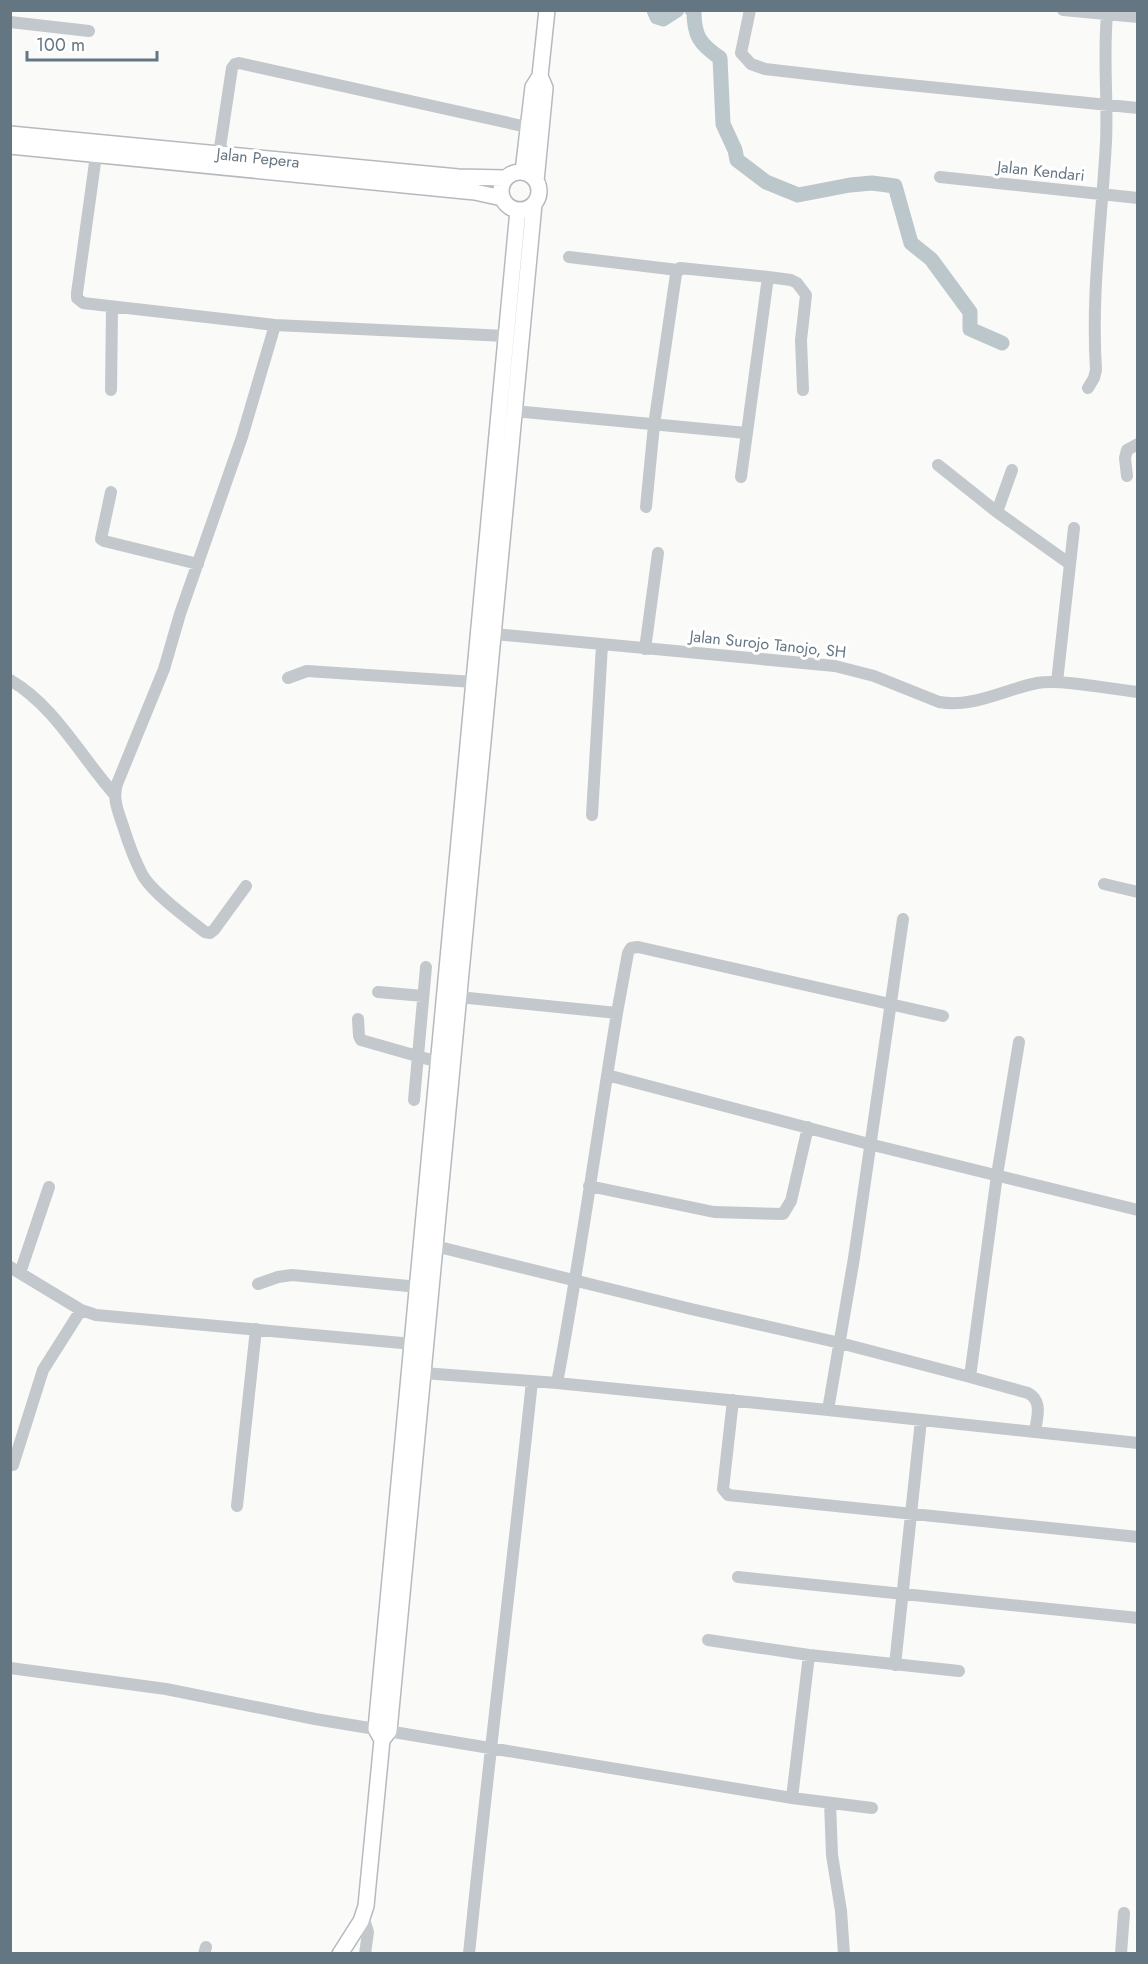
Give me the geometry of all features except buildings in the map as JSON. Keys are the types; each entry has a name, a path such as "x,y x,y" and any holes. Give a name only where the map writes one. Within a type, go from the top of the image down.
{"main road":[{"path":"523,172 533,87 540,76 547,15"},
{"path":"340,1953 363,1916 423,1373 435,1246 446,1064 459,998 477,732 474,682 500,488 514,411 534,204 539,192 536,181 545,88 540,76"},
{"name":"Jalan Pepera","path":"10,134 96,149 301,168 505,178"},
{"name":"Jalan Pepera","path":"10,146 219,154 502,198"},
{"path":"534,204 518,210 506,204 502,198 501,185 510,174 523,172 532,176 536,181"},
{"path":"382,1733 418,1287 446,1064 477,732 494,634 506,336 518,210"}],"street":[{"path":"750,10 741,53 751,64 765,69 1137,108"},
{"path":"1063,10 1137,17"},
{"path":"1088,388 1096,370 1094,296 1103,194 1107,105 1105,40 1107,15"},
{"path":"10,22 89,31"},
{"path":"219,154 232,68 239,63 527,127"},
{"path":"96,149 77,295 83,303 275,326 506,336"},
{"name":"Jalan Kendari","path":"940,177 1137,198"},
{"path":"569,257 678,270 682,267 790,280 797,283 806,295 801,340 803,390"},
{"path":"646,507 654,425 678,270"},
{"path":"741,477 768,277"},
{"path":"111,390 112,307"},
{"path":"246,886 214,930 210,933 205,932 152,887 143,875 131,850 117,810 115,795 117,784 164,669 174,632 242,437 275,326"},
{"path":"514,411 746,433"},
{"path":"1127,476 1125,458 1127,450 1137,444"},
{"path":"938,465 997,512 1070,564"},
{"path":"997,512 1012,470"},
{"path":"111,492 101,539 198,564"},
{"path":"1057,682 1074,528"},
{"path":"645,649 658,553"},
{"name":"Jalan Surojo Tanojo, SH","path":"494,634 845,668 874,676 939,702 951,704 971,702 1038,683 1057,682 1137,692"},
{"path":"592,814 602,645"},
{"path":"288,678 307,671 474,682"},
{"path":"10,680 39,701 115,795"},
{"path":"1104,884 1137,892"},
{"path":"828,1410 840,1344 903,919"},
{"path":"557,1383 576,1280 617,1012 628,953 633,947 943,1016"},
{"path":"414,1100 426,967"},
{"path":"378,992 423,996"},
{"path":"459,998 617,1012"},
{"path":"358,1019 361,1040 446,1064"},
{"path":"970,1377 997,1175 1019,1042"},
{"path":"607,1075 869,1144 1137,1210"},
{"path":"589,1186 714,1212 783,1214 791,1201 808,1127"},
{"path":"50,1187 15,1270 81,1310 96,1315 413,1344"},
{"path":"435,1246 840,1344 1034,1396 1038,1404 1035,1432"},
{"path":"258,1284 292,1275 418,1287"},
{"path":"13,1465 43,1370 81,1310"},
{"path":"237,1506 256,1329"},
{"path":"423,1373 733,1400 1137,1443"},
{"path":"469,1953 532,1381"},
{"path":"733,1400 723,1489 725,1494 1137,1537"},
{"path":"896,1665 921,1420"},
{"path":"738,1577 1137,1618"},
{"path":"708,1640 809,1655 959,1671"},
{"path":"792,1798 809,1655"},
{"path":"10,1668 166,1689 382,1733 490,1747 792,1798 872,1808"},
{"path":"830,1803 832,1855 841,1911 844,1953"},
{"path":"1121,1953 1124,1913"},
{"path":"363,1916 368,1932 365,1953"}],"waterway":[{"path":"654,10 657,17 663,19 677,10"},
{"path":"692,10 700,39 720,58 723,124 737,160 766,182 798,195 850,185 872,183 895,186 911,243 931,259 970,312 970,329 1002,343"}]}
